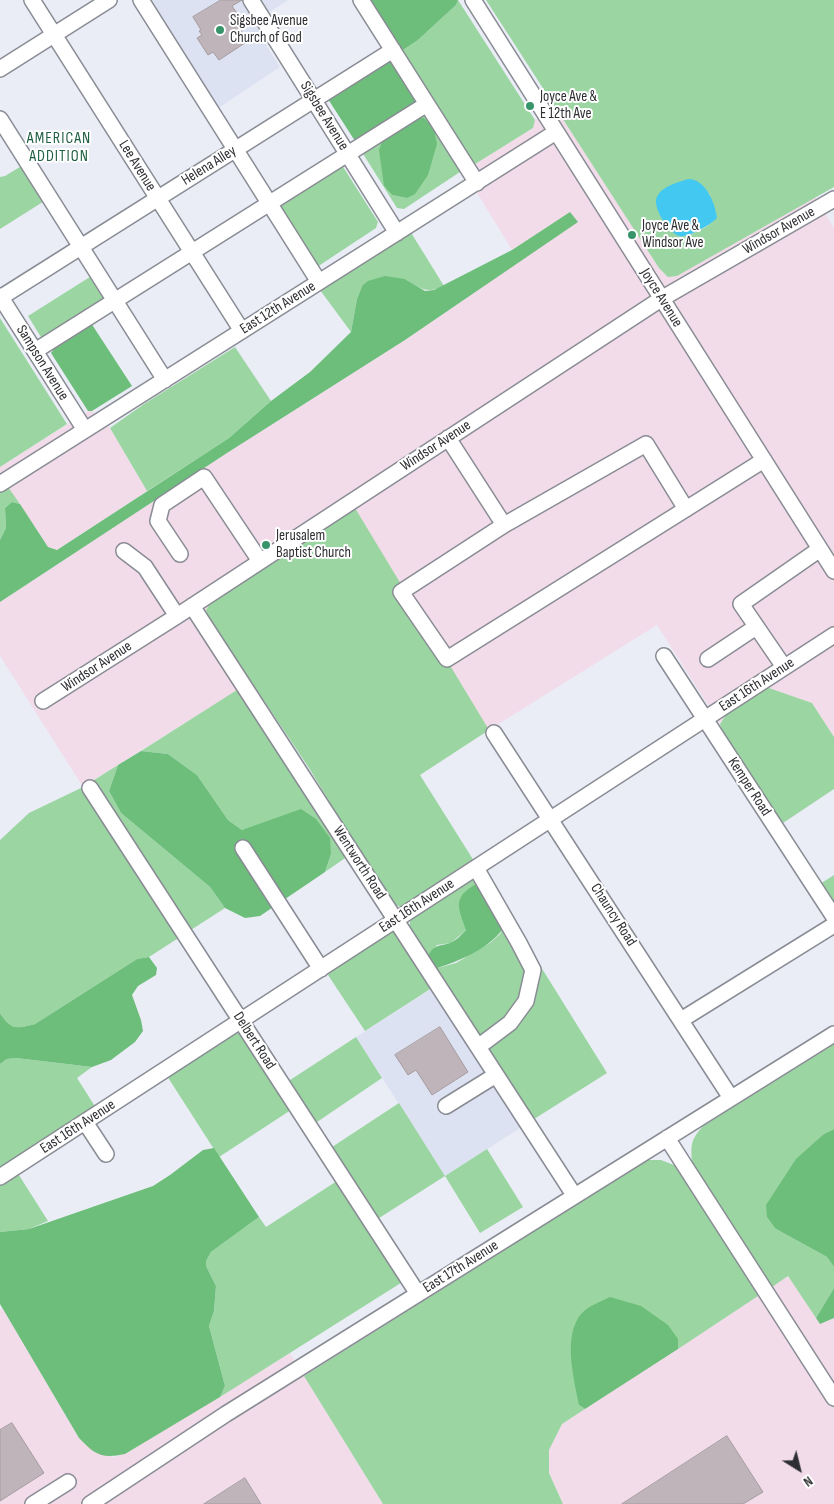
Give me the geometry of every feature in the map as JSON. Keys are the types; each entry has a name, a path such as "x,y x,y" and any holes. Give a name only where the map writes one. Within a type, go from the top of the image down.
{"street":[{"name":"Lee Avenue","path":"32,0 242,331"},
{"path":"0,69 109,0"},
{"path":"141,0 319,282"},
{"name":"Sigsbee Avenue","path":"251,0 397,233"},
{"path":"361,0 477,183"},
{"name":"Joyce Avenue","path":"474,0 834,571"},
{"name":"Helena Alley","path":"0,297 393,50"},
{"path":"35,351 427,104"},
{"path":"0,119 165,380"},
{"name":"East 12th Avenue","path":"0,484 556,132"},
{"name":"Windsor Avenue","path":"43,701 192,606 661,299 834,199"},
{"name":"Sampson Avenue","path":"0,297 85,430"},
{"path":"448,438 504,525"},
{"path":"686,509 646,444 504,525 401,592 447,659 686,509 764,460"},
{"path":"180,554 158,521 162,505 204,477 260,561"},
{"path":"784,667 741,604 820,549"},
{"path":"124,551 144,567 176,616"},
{"name":"Wentworth Road","path":"192,606 574,1195"},
{"path":"708,660 756,627"},
{"name":"East 16th Avenue","path":"0,1177 834,635"},
{"name":"Kemper Road","path":"664,656 834,917"},
{"name":"Chauncy Road","path":"494,733 732,1098"},
{"name":"Delbert Road","path":"90,788 418,1294"},
{"path":"243,848 321,969"},
{"path":"476,868 533,970 526,1001 510,1022 478,1047"},
{"path":"681,1020 834,925"},
{"name":"East 17th Avenue","path":"90,1504 113,1498 226,1414 834,1034"},
{"path":"446,1106 496,1075"},
{"path":"85,1122 106,1154"},
{"path":"667,1138 834,1398"},
{"path":"33,1504 68,1482"}],"shaded area":[{"path":"147,0 288,0 262,17 271,31 262,38 280,67 217,109"},
{"path":"556,108 659,267 668,277 815,197 834,228 834,737 812,703 729,710 720,724 657,625 489,730 208,617 250,682 83,787 0,656 0,602 464,300 570,212 512,250 463,170 533,128 535,120"},
{"path":"88,411 92,411 110,428 147,491 57,550 48,547 0,475 0,467"},
{"path":"442,982 531,1121 445,1176 356,1037"},
{"path":"788,1276 820,1324 834,1318 834,1504 563,1504 549,1473 549,1450 562,1424"},
{"path":"3,1309 79,1438 113,1457 125,1454 290,1353 383,1504 0,1504 0,1310"}],"green space":[{"path":"367,0 458,0 456,5 418,40 400,52"},
{"path":"458,0 535,120 533,128 472,166 400,52 418,40 456,5"},
{"path":"486,0 834,0 834,187 677,276 668,277 659,268","holes":["709,193 716,218 709,225 699,230 679,236"]},
{"path":"391,57 417,98 417,102 355,141 328,99"},
{"path":"424,108 463,170 404,209 397,208 360,149 392,129 384,186 392,195 407,198 412,116"},
{"path":"412,116 424,118 434,129 437,144 428,175 415,194 407,198 392,195 384,186 379,150 382,142 392,129"},
{"path":"340,162 378,222 376,228 317,267 275,203"},
{"path":"23,165 46,200 0,229 0,177"},
{"path":"570,212 578,222 405,340 227,453 0,602 0,540 6,528 5,508 12,502 20,504 48,547 57,550 229,438 271,401 310,372 351,332 357,299 362,286 368,281 385,276 405,279 425,291 434,290 512,250"},
{"path":"410,231 444,286 428,290 405,279 362,286 357,299 351,332 320,290"},
{"path":"93,275 109,301 44,342 28,316"},
{"path":"0,318 67,424 0,467"},
{"path":"91,323 132,386 92,411 88,411 51,353 55,347"},
{"path":"235,347 271,401 229,438 147,491 110,428 144,404"},
{"path":"8,487 20,504 12,502 5,508 6,528 0,540 0,492"},
{"path":"355,508 489,730 420,775 474,861 402,907 395,905 358,849 309,768 208,617 206,610 213,599"},
{"path":"766,687 812,703 834,737 834,789 780,825 727,744 720,724 729,710"},
{"path":"240,688 351,854 325,872 331,854 242,830 228,820 197,775 168,754 141,751"},
{"path":"141,751 168,754 197,775 228,820 242,830 301,809 316,819 330,838 331,854 325,872 260,916 245,918 225,908 210,887 121,813 109,791 118,765"},
{"path":"118,765 109,791 121,813 210,887 225,908 149,957 137,959 35,1024 15,1027 7,1023 0,1013 0,840 29,813 83,787"},
{"path":"480,870 466,930 451,943 437,945 427,958 416,943 411,932 410,920 413,914"},
{"path":"834,875 834,905 820,884"},
{"path":"476,884 489,884 506,924 493,940 484,947 465,958 434,969 427,958 432,950 454,941 466,930 459,909 460,899 468,889"},
{"path":"508,914 607,1073 531,1121 434,969 456,963 490,943 500,934"},
{"path":"396,931 435,986 365,1031 328,975 331,969 387,932"},
{"path":"149,957 157,968 156,975 138,986 132,995 143,1031 135,1042 111,1060 92,1067 16,1058 7,1059 0,1064 0,1013 7,1023 15,1027 35,1024 137,959"},
{"path":"239,1033 247,1038 294,1108 219,1157 167,1076 232,1034"},
{"path":"356,1037 382,1078 314,1124 287,1082"},
{"path":"834,1044 834,1129 824,1134 776,1229 827,1257 834,1267 834,1288 816,1318 788,1276 772,1287 692,1164 692,1147 696,1135 703,1126"},
{"path":"16,1058 92,1067 77,1078 96,1108 0,1173 0,1064 7,1059"},
{"path":"399,1103 445,1176 376,1220 329,1149"},
{"path":"834,1129 834,1267 827,1257 776,1229 767,1217 766,1205 796,1159 824,1134"},
{"path":"214,1148 259,1217 211,1252 206,1261 206,1266 216,1286 214,1311 209,1326 225,1386 220,1397 125,1454 105,1456 99,1454 79,1438 0,1304 0,1232 29,1229 153,1186 203,1150"},
{"path":"487,1149 523,1207 480,1233 445,1176"},
{"path":"648,1160 661,1160 679,1167 761,1294 678,1349 678,1339 579,1405 585,1409 562,1424 549,1450 549,1473 563,1504 383,1504 304,1376"},
{"path":"17,1172 48,1221 29,1229 0,1232 0,1183"},
{"path":"340,1179 404,1281 220,1397 225,1386 209,1326 214,1311 216,1286 206,1266 206,1261 211,1252 259,1217 266,1227"},
{"path":"834,1288 834,1318 820,1324 816,1318"},
{"path":"610,1297 641,1306 668,1325 678,1339 678,1349 585,1409 579,1405 575,1383 571,1358 572,1333 576,1322 585,1310"}],"water":[{"path":"688,179 694,180 705,187 712,199 717,218 693,233 679,236 661,218 656,205 656,199 664,189"}],"building":[{"name":"Sigsbee Avenue Church of God","path":"221,0 242,0 232,6 241,19 236,23 248,41 219,60 213,52 208,55 197,38 202,35 193,17"},
{"path":"440,1027 468,1072 432,1095 416,1070 408,1075 395,1055"},
{"path":"12,1423 44,1473 0,1501 0,1430"},
{"path":"727,1436 763,1492 743,1504 622,1504"},
{"path":"245,1478 261,1504 204,1504"}],"place":[{"name":"Sigsbee Avenue Church of God","path":"220,30"},
{"name":"Joyce Ave & E 12th Ave","path":"530,106"},
{"name":"Joyce Ave & Windsor Ave","path":"632,235"},
{"name":"Jerusalem Baptist Church","path":"266,545"}],"district":[{"name":"AMERICAN ADDITION","path":"59,148"}]}
